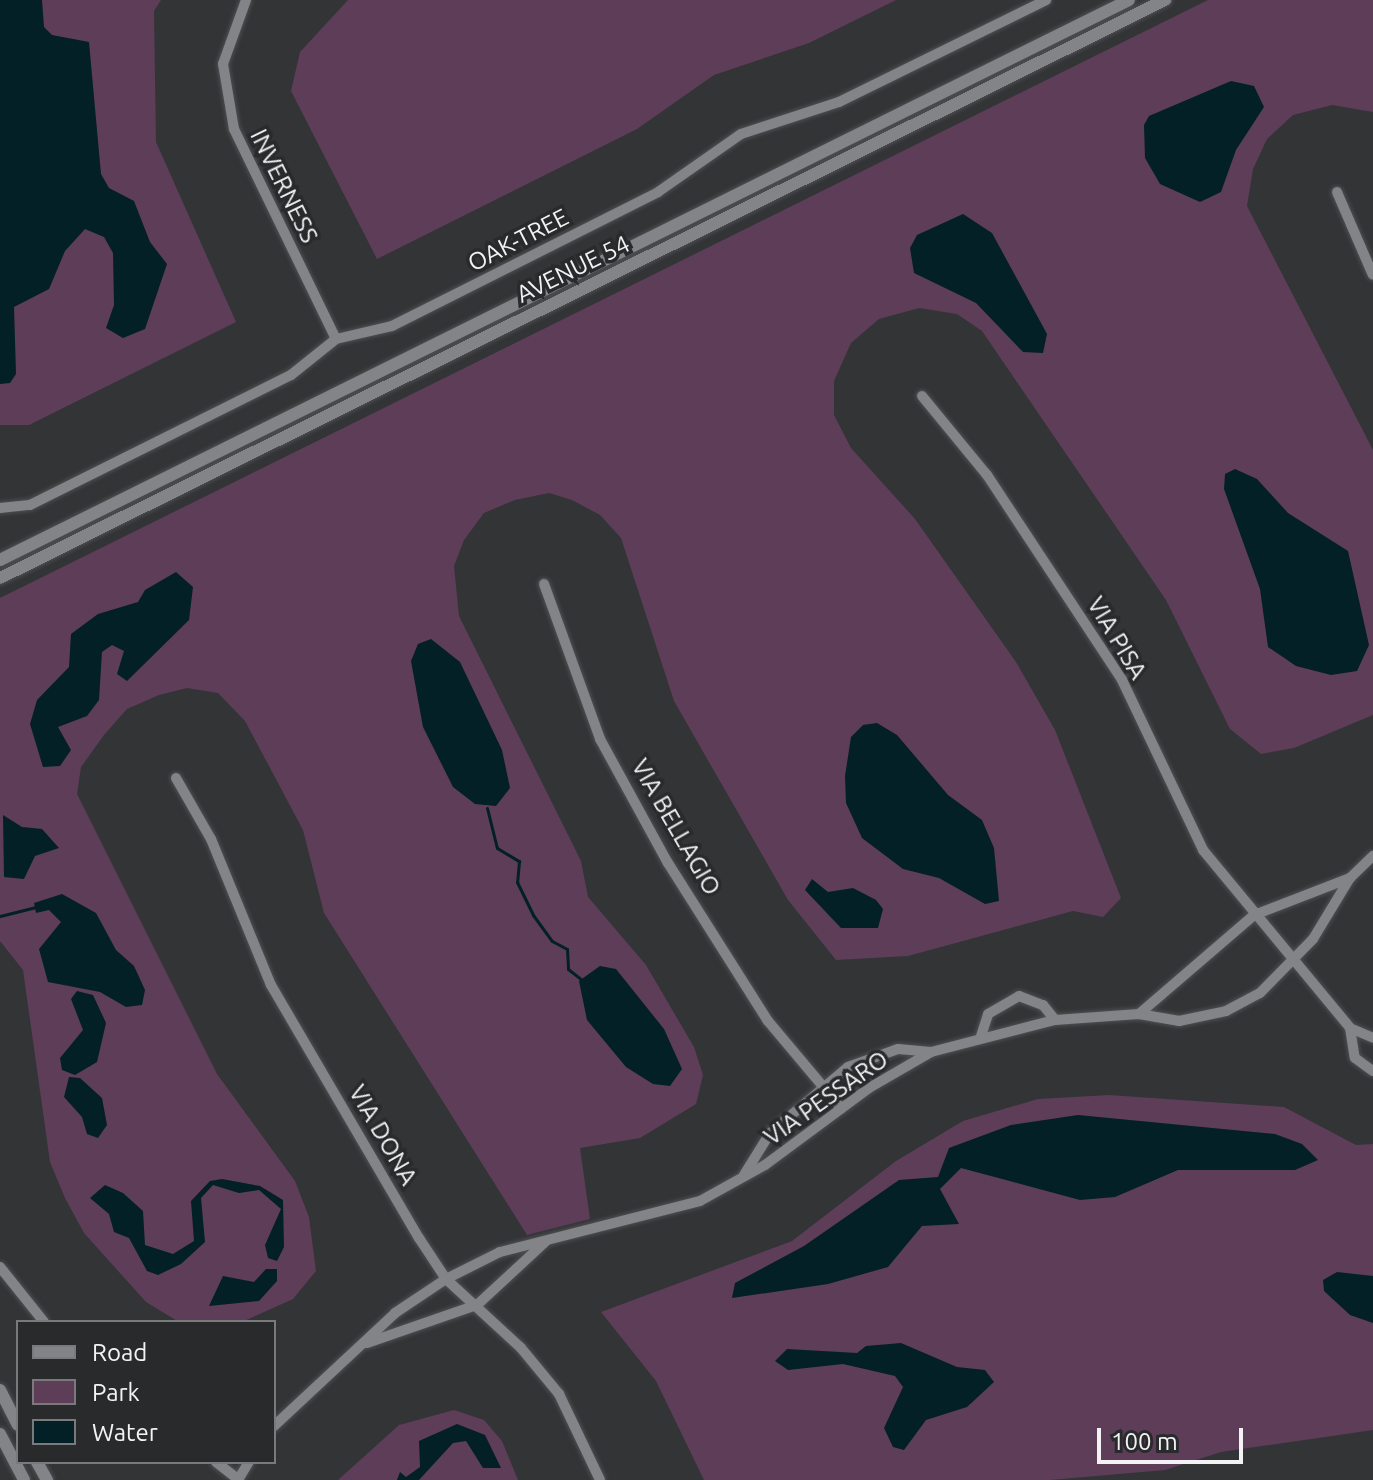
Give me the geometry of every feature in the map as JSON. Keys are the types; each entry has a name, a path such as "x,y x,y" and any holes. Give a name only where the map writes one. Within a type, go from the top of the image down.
{"street":[{"name":"INVERNESS","path":"246,0 223,64 234,129 336,339"},
{"name":"OAK-TREE","path":"4,508 30,505 291,375 336,339 392,326 658,192 741,134 839,102 1046,0"},
{"name":"AVENUE 54","path":"0,560 1129,0"},
{"name":"AVENUE 54","path":"0,578 1165,0"},
{"path":"1337,192 1373,275"},
{"name":"VIA PISA","path":"922,396 987,475 1109,659 1181,813 1254,915 1350,1028"},
{"name":"VIA BELLAGIO","path":"544,584 600,739 668,863 768,1021 841,1108"},
{"name":"VIA DONA","path":"176,778 211,839 271,985 446,1279 477,1305 559,1394 600,1480"},
{"name":"VIA PESSARO","path":"276,1424 367,1343 395,1313 446,1279 500,1252 552,1237 661,1214 743,1176 841,1108 931,1052 981,1036 1055,1020 1139,1014 1179,1021 1226,1011 1260,993 1293,960 1350,878 1373,856"},
{"name":"VIA PESSARO","path":"1139,1014 1254,915 1350,878"},
{"path":"981,1036 988,1014 1019,996 1043,1005 1055,1020"},
{"path":"1350,1028 1373,1038"},
{"path":"1350,1028 1355,1058 1373,1071"},
{"name":"VIA PESSARO","path":"743,1176 770,1133 824,1085 872,1055 898,1049 931,1052"},
{"name":"VIA PESSARO","path":"367,1343 477,1305 552,1237"},
{"path":"0,1267 42,1320"},
{"path":"0,1390 16,1421"},
{"path":"0,1434 24,1480"},
{"path":"218,1464 238,1480"}],"green space":[{"path":"0,0 161,0 154,11 156,142 236,322 29,425 0,425"},
{"path":"348,0 896,0 809,43 714,75 637,129 377,259 291,91 300,52"},
{"path":"1208,0 1373,0 1373,112 1332,105 1293,115 1267,139 1253,169 1247,206 1373,450 1373,715 1294,748 1261,754 1230,729 1166,600 982,331 957,314 919,308 879,319 851,343 834,381 834,415 851,448 915,519 1016,662 1055,730 1121,898 1103,917 1073,911 908,956 836,960 788,900 674,701 621,538 600,515 572,500 549,493 515,500 484,513 464,540 454,566 459,616 581,861 588,897 646,965 694,1047 703,1075 696,1104 640,1138 580,1148 590,1219 527,1235 324,913 303,830 245,721 218,693 187,688 159,695 127,709 81,767 77,794 217,1074 295,1181 309,1217 316,1271 293,1299 246,1320 176,1320 146,1302 84,1233 50,1162 23,970 0,941 0,598"},
{"path":"1109,1095 1284,1107 1356,1145 1373,1144 1373,1430 1221,1452 1165,1470 1050,1480 704,1480 656,1381 601,1312 792,1241 896,1161 963,1121 1038,1099"},
{"path":"454,1410 484,1420 502,1441 518,1480 338,1480 399,1425"}],"water":[{"path":"0,0 42,0 44,27 52,35 89,42 101,174 109,188 134,201 150,242 167,264 145,329 123,338 106,328 114,305 113,253 104,237 85,229 65,251 49,289 14,307 16,374 10,383 0,384"},
{"path":"1231,81 1254,86 1264,107 1236,150 1221,192 1200,202 1160,184 1145,158 1144,125 1149,116"},
{"path":"963,214 992,233 1047,334 1043,353 1023,352 976,303 914,273 910,248 917,235"},
{"path":"1235,469 1257,479 1288,513 1348,551 1369,645 1357,671 1331,675 1296,666 1268,647 1260,589 1224,489 1225,474"},
{"path":"176,572 193,587 189,620 127,681 117,674 124,651 112,645 102,652 99,700 87,716 58,727 71,750 60,766 43,767 30,724 37,700 69,667 71,634 98,614 138,602 145,590"},
{"path":"431,639 460,662 502,750 510,788 496,806 475,804 453,787 423,727 411,661 418,644"},
{"path":"877,723 897,735 948,795 982,820 994,848 999,901 985,904 939,878 903,869 862,838 846,803 845,776 851,737 863,725"},
{"path":"3,815 22,827 42,829 59,848 35,856 24,879 4,877"},
{"path":"812,879 828,892 853,888 876,900 883,909 878,928 841,928 805,890"},
{"path":"62,894 96,913 116,950 134,966 145,990 142,1005 126,1007 100,992 48,982 39,949 61,922 49,910 36,913 34,903"},
{"path":"600,966 616,969 664,1029 682,1069 670,1086 653,1084 626,1067 587,1020 579,981"},
{"path":"77,991 93,995 106,1023 97,1062 75,1075 62,1070 60,1058 83,1030 71,999"},
{"path":"69,1077 80,1078 102,1098 107,1125 98,1138 87,1134 82,1117 64,1097"},
{"path":"1078,1115 1275,1134 1302,1144 1318,1160 1295,1170 1178,1170 1115,1197 1080,1200 961,1168 940,1189 959,1224 922,1226 888,1267 828,1284 732,1298 735,1283 804,1246 899,1180 938,1177 949,1148 1011,1125"},
{"path":"222,1179 260,1186 283,1200 284,1247 277,1261 268,1258 265,1245 281,1209 259,1190 239,1193 213,1185 201,1198 205,1242 181,1264 158,1275 147,1271 129,1238 114,1232 109,1214 90,1198 105,1185 123,1193 143,1211 145,1245 173,1254 194,1241 191,1201 210,1181"},
{"path":"266,1269 277,1269 277,1281 259,1301 209,1306 223,1276 254,1282"},
{"path":"1337,1272 1373,1276 1373,1323 1350,1315 1324,1291 1323,1280"},
{"path":"901,1343 957,1367 985,1370 994,1382 967,1407 926,1420 904,1450 893,1447 884,1428 903,1387 895,1376 843,1364 788,1370 775,1361 787,1349 857,1353 866,1346"},
{"path":"457,1424 485,1435 501,1468 483,1468 466,1441 453,1443 419,1480 397,1480 400,1472 406,1477 420,1467 419,1441"}],"waterway":[{"path":"487,808 497,848 519,861 517,882 533,915 552,941 567,949 568,969 581,979"},
{"path":"0,916 36,907"}]}
